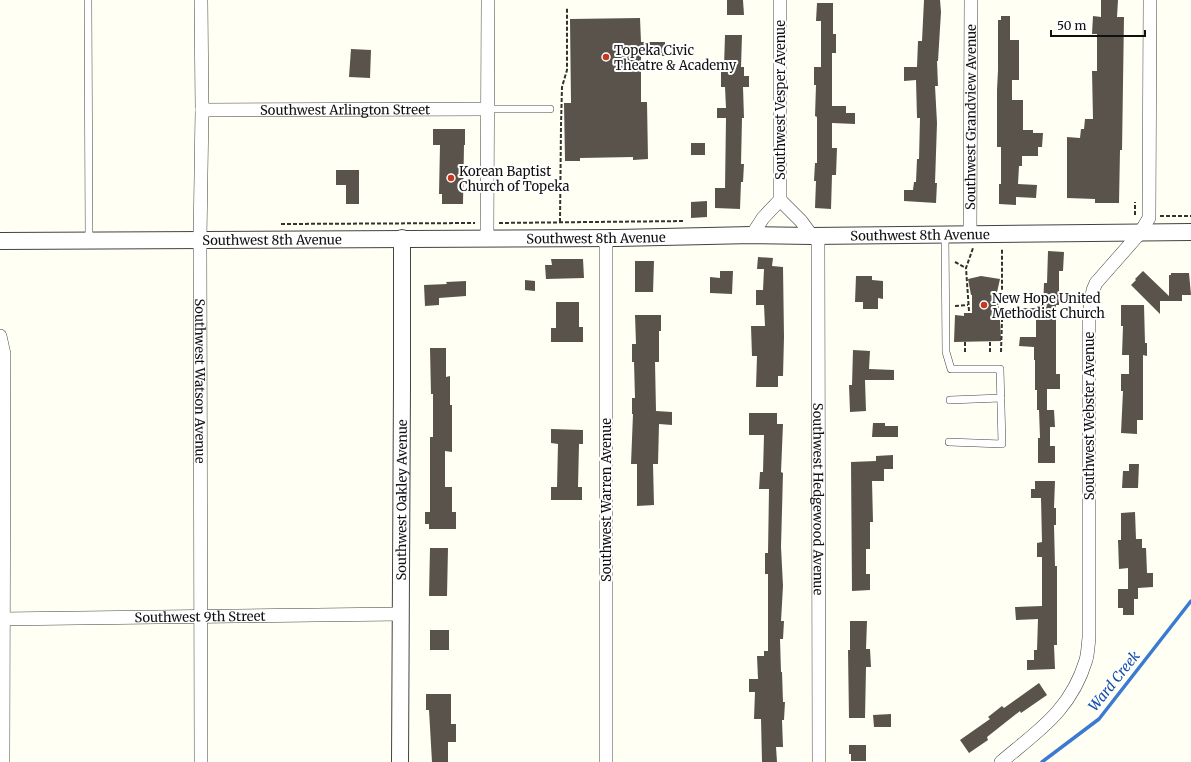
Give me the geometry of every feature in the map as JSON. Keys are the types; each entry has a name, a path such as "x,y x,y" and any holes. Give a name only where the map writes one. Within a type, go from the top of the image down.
{"street":[{"name":"Southwest Watson Avenue","path":"201,0 201,762"},
{"path":"487,238 488,0"},
{"name":"Southwest Vesper Avenue","path":"780,0 780,200"},
{"name":"Southwest Grandview Avenue","path":"971,0 972,239"},
{"name":"Southwest Webster Avenue","path":"1001,762 1053,719 1066,703 1080,676 1087,658 1089,638 1088,314 1090,299 1096,283 1140,233 1148,218 1150,0"},
{"name":"Southwest Arlington Street","path":"202,110 488,109"},
{"path":"752,235 763,218 780,200 815,236"},
{"name":"Southwest 8th Avenue","path":"0,241 606,238 752,235 945,235 972,239 1191,232"},
{"name":"Southwest Hedgewood Avenue","path":"815,236 819,762"},
{"name":"Southwest Oakley Avenue","path":"400,762 402,238"},
{"name":"Southwest Warren Avenue","path":"606,238 606,762"},
{"path":"0,336 4,354 2,619 3,762"},
{"name":"Southwest 9th Street","path":"2,619 400,614"}],"lane":[{"path":"88,0 89,240"},
{"path":"488,109 550,109"},
{"path":"945,235 946,352 951,369 1000,369 1002,444 949,442"},
{"path":"950,400 1000,398"}],"path":[{"path":"560,222 560,125 562,87 567,70 567,8"},
{"path":"1160,216 1191,216"},
{"path":"498,223 686,221"},
{"path":"279,224 475,223"},
{"path":"969,311 966,268 972,239"},
{"path":"1001,352 1002,320 999,313 998,301 1002,298 1002,243"},
{"path":"946,306 968,305"},
{"path":"965,342 965,352"},
{"path":"990,342 990,352"}],"building":[{"path":"727,0 743,0 744,15 727,15"},
{"path":"924,0 940,0 941,12 937,61 938,86 935,86 937,123 935,183 937,183 936,203 904,201 904,190 913,190 914,182 916,182 917,159 919,159 920,118 917,118 916,80 904,81 904,67 917,67 918,41 922,41"},
{"path":"1101,0 1118,0 1117,17 1124,17 1122,150 1120,150 1119,203 1095,203 1095,199 1067,198 1067,137 1080,138 1081,129 1084,129 1085,119 1093,119 1092,71 1097,71 1097,34 1092,34 1093,16 1101,17"},
{"path":"817,3 833,3 833,34 836,34 836,53 832,53 832,106 846,106 846,113 855,113 855,124 832,123 832,148 837,148 836,175 832,175 831,209 815,208 816,181 814,181 815,163 817,163 817,117 815,116 816,85 814,85 814,67 821,67 821,21 816,21"},
{"path":"1001,16 1010,16 1010,40 1019,40 1019,80 1012,80 1012,100 1023,100 1023,130 1033,130 1033,133 1043,133 1042,147 1038,147 1038,156 1022,156 1022,166 1019,166 1018,184 1037,185 1036,198 1016,197 1016,205 999,204 999,184 1001,184 1001,147 997,147 997,90 998,20 1001,20"},
{"name":"Topeka Civic Theatre & Academy","path":"640,18 641,42 665,42 665,56 641,56 641,102 647,102 648,159 633,160 633,157 580,158 580,161 565,161 564,103 571,103 570,19"},
{"path":"725,35 742,35 741,67 744,67 744,76 749,76 749,87 743,87 744,118 742,118 741,164 744,164 743,182 741,182 740,209 715,208 715,188 725,188 726,118 717,118 717,108 726,108 725,87 721,87 721,67 724,67"},
{"path":"351,49 371,50 370,78 349,77"},
{"path":"433,129 465,129 463,204 442,204 442,194 439,194 440,145 433,145"},
{"path":"691,143 705,143 705,155 691,155"},
{"path":"336,170 359,170 359,204 346,204 346,185 336,185"},
{"path":"707,201 707,217 691,218 691,202"},
{"path":"1048,251 1064,252 1063,271 1059,271 1059,305 1056,305 1056,374 1060,374 1060,389 1047,389 1047,410 1037,410 1034,347 1019,346 1020,337 1036,337 1036,317 1010,317 1010,308 1043,308 1044,283 1047,283"},
{"path":"758,257 773,258 772,266 783,267 783,376 778,376 778,387 756,387 757,356 752,356 751,326 765,326 764,305 756,305 756,290 763,290 764,269 757,269"},
{"path":"551,259 583,259 584,278 546,279 545,265 552,265"},
{"path":"635,261 654,261 653,292 635,292"},
{"path":"720,271 733,271 732,294 710,293 710,277 720,278"},
{"path":"1143,271 1169,296 1169,275 1171,275 1171,273 1189,273 1191,295 1182,295 1182,301 1160,301 1160,314 1131,285"},
{"path":"856,276 872,276 872,280 883,281 883,299 878,298 878,309 863,309 863,302 855,302"},
{"name":"New Hope United Methodist Church","path":"981,276 1000,279 996,297 996,320 1000,320 1001,341 954,342 955,315 964,316 964,313 972,313 972,295 968,279"},
{"path":"525,280 535,281 535,291 525,290"},
{"path":"466,281 466,296 439,298 439,305 425,306 424,285"},
{"path":"556,302 579,302 579,327 583,327 583,342 551,342 551,328 556,328"},
{"path":"1121,305 1144,305 1145,343 1147,343 1147,356 1143,355 1143,420 1137,420 1137,434 1121,433 1123,391 1121,391 1121,374 1129,374 1129,355 1122,355 1123,326 1121,326"},
{"path":"635,315 661,315 661,331 659,331 659,362 655,362 656,411 672,412 672,425 659,424 658,464 653,464 654,505 637,506 637,464 631,464 633,414 632,398 635,398 632,344 636,344"},
{"path":"430,348 446,348 446,377 450,376 450,405 452,405 452,452 445,451 445,487 452,487 452,512 456,512 456,529 429,529 429,524 425,524 425,512 430,512 430,437 433,437 433,394 431,394"},
{"path":"853,350 870,351 869,369 894,370 894,380 865,380 866,411 850,412 849,385 852,385"},
{"path":"1039,410 1054,410 1055,427 1050,427 1050,446 1055,446 1055,463 1038,463 1038,438 1040,438"},
{"path":"749,413 777,413 777,424 783,424 781,472 783,473 781,547 783,586 781,621 784,621 783,639 780,639 783,702 785,702 784,720 782,720 783,747 776,747 777,762 762,762 761,719 754,719 755,692 749,692 749,679 758,679 757,656 764,656 764,651 768,651 768,574 765,574 765,553 768,553 769,489 759,489 760,472 763,472 764,435 749,435"},
{"path":"873,423 885,423 885,426 898,426 898,437 872,437"},
{"path":"551,429 583,430 583,444 579,444 578,487 582,487 582,500 551,500 551,487 557,487 558,444 551,443"},
{"path":"893,455 893,469 884,469 884,481 872,481 873,522 870,522 870,549 866,549 866,574 870,574 870,590 852,591 851,462 876,461 876,456"},
{"path":"1129,464 1139,464 1138,488 1122,488 1123,471 1129,471"},
{"path":"1035,481 1055,481 1054,508 1056,508 1056,525 1054,525 1055,566 1057,566 1057,645 1054,645 1055,669 1027,670 1027,660 1034,660 1034,650 1037,650 1038,619 1016,620 1015,607 1042,606 1042,557 1037,557 1037,543 1042,542 1041,498 1031,498 1031,489 1035,489"},
{"path":"1135,512 1136,539 1142,539 1142,548 1146,548 1147,573 1153,573 1153,587 1138,588 1138,599 1134,599 1134,615 1123,615 1123,608 1118,608 1118,589 1128,589 1128,568 1119,569 1118,540 1121,540 1121,513"},
{"path":"430,548 448,548 447,596 429,596"},
{"path":"850,621 867,621 866,649 870,649 871,667 866,667 865,718 849,718 848,650 850,650"},
{"path":"430,630 449,630 449,650 430,650"},
{"path":"1039,683 1047,695 1021,713 1020,711 987,737 988,740 969,753 960,740 990,719 988,717 1002,706 1004,708"},
{"path":"426,694 451,694 451,724 456,724 456,742 448,742 448,762 432,762 429,710 426,710"},
{"path":"891,714 891,727 874,727 873,715"},
{"path":"849,745 866,745 866,761 851,761"}],"waterway":[{"name":"Ward Creek","path":"1042,762 1099,719 1191,601"}],"place":[{"name":"Topeka Civic Theatre & Academy","path":"606,57"},
{"name":"Korean Baptist Church of Topeka","path":"451,178"},
{"name":"New Hope United Methodist Church","path":"984,305"}]}
